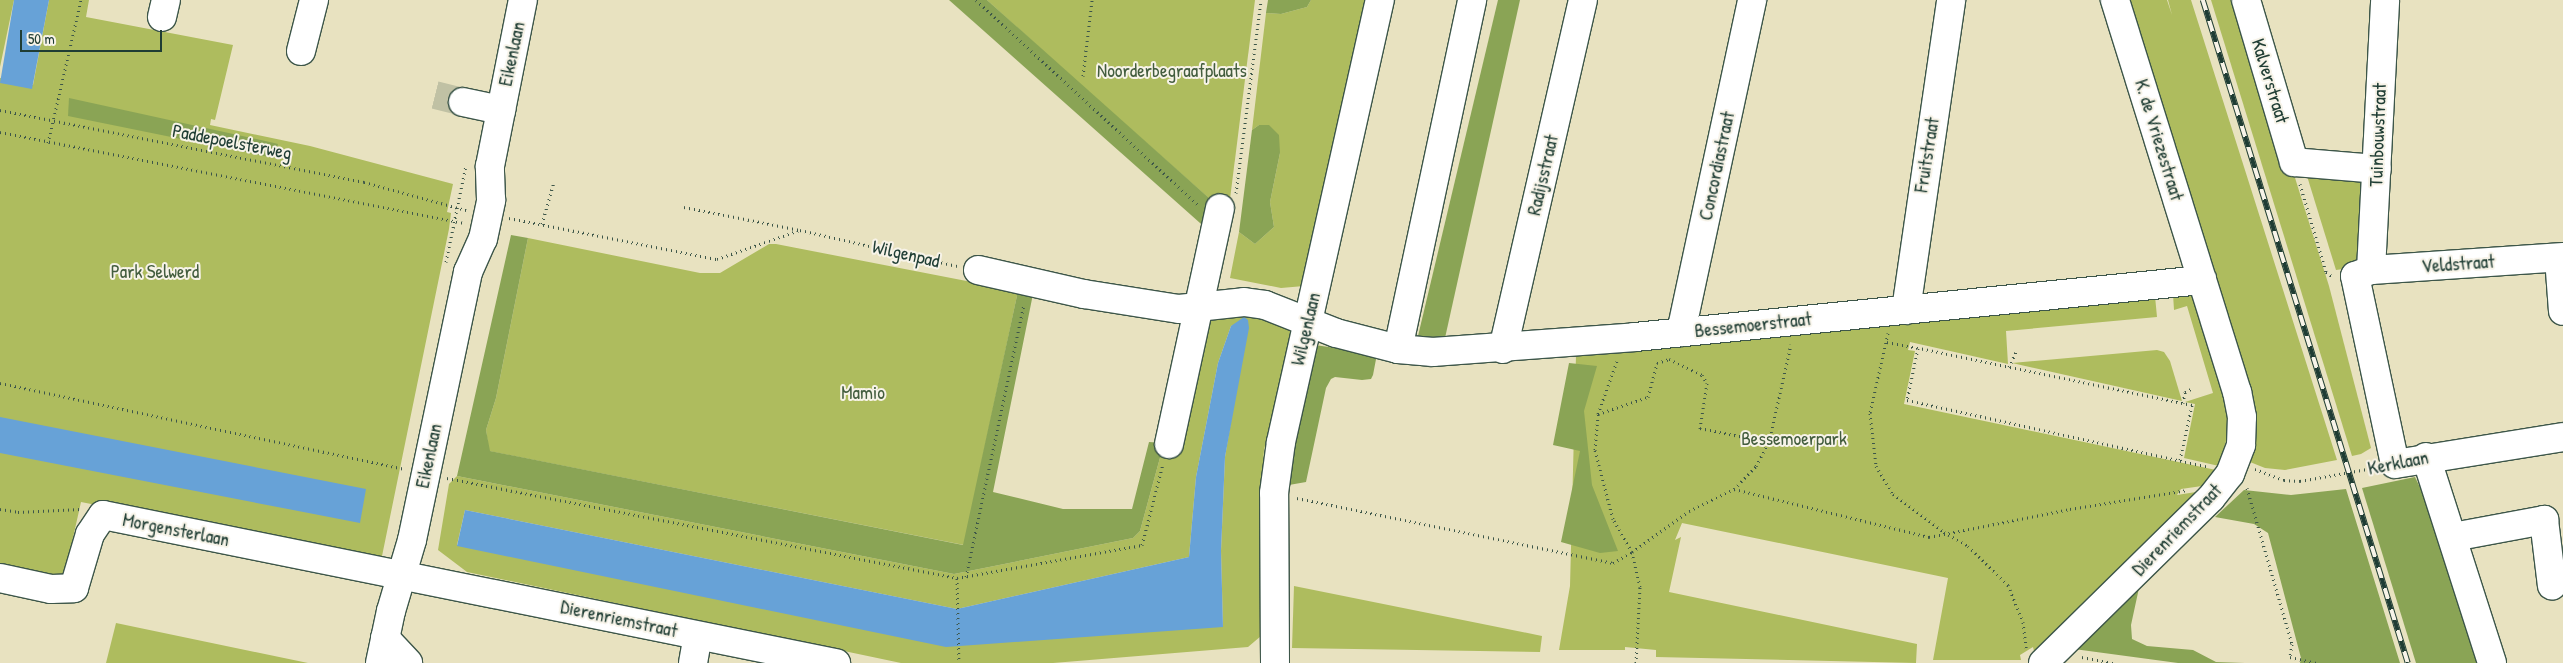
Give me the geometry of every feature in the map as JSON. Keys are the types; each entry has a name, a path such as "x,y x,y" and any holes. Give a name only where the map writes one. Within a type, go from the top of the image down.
{"street":[{"path":"301,51 314,0"},
{"name":"Eikenlaan","path":"408,663 382,651 412,540 468,272 483,238 491,200 490,166 523,0"},
{"name":"Wilgenlaan","path":"1275,663 1274,493 1281,442 1380,0"},
{"path":"1398,349 1472,0"},
{"name":"Radijsstraat","path":"1503,349 1583,0"},
{"name":"Concordiastraat","path":"1681,332 1752,0"},
{"name":"Fruitstraat","path":"1898,310 1952,0"},
{"name":"K. de Vriezestraat","path":"2115,0 2202,280"},
{"name":"Kalverstraat","path":"2246,0 2294,162"},
{"name":"Tuinbouwstraat","path":"2385,0 2377,169 2363,273 2395,464"},
{"path":"463,102 501,110"},
{"path":"2294,162 2377,169"},
{"name":"Eikenlaan","path":"468,272 463,216 475,198 490,166"},
{"path":"1169,444 1224,211"},
{"path":"2561,258 2563,311"},
{"name":"Veldstraat","path":"2363,273 2561,258"},
{"path":"978,270 1148,305 1200,308 1244,302 1265,305 1307,324"},
{"path":"2202,280 2240,405 2242,431 2234,466"},
{"name":"Bessemoerstraat","path":"1307,324 1398,349 1433,352 1503,349 2202,280"},
{"name":"Kerklaan","path":"2395,464 2426,457 2563,437"},
{"path":"2426,457 2453,536 2492,663"},
{"name":"Dierenriemstraat","path":"2035,659 2211,498 2234,466"},
{"name":"Morgensterlaan","path":"0,578 51,589 74,588 90,534 103,515 402,574"},
{"path":"2453,536 2544,520 2552,586"},
{"name":"Dierenriemstraat","path":"402,574 836,663"},
{"path":"693,663 698,636"}],"path":[{"path":"48,143 81,0"},
{"path":"976,0 1224,211"},
{"path":"1083,76 1092,0"},
{"path":"1224,211 1261,0"},
{"name":"Paddepoelsterweg","path":"0,110 364,182 463,216"},
{"path":"0,132 48,143 463,216"},
{"path":"2294,162 2326,272 2339,278 2363,273"},
{"path":"542,224 554,182"},
{"name":"Wilgenpad","path":"684,207 800,230 978,270"},
{"path":"505,217 717,259 800,230"},
{"path":"966,577 1029,281"},
{"path":"1898,310 1886,342 1870,413 1876,466 1893,494 1944,532 1968,546 2008,585 2035,659"},
{"path":"1274,493 1613,563 1632,552 1689,511 1734,489 1756,466 1768,442 1796,320"},
{"path":"1635,337 1613,366 1598,414 1595,450 1613,519 1632,552 1640,587 1636,663"},
{"path":"1886,342 2192,405 2180,460"},
{"path":"1918,348 1907,400 2180,460 2234,466 2292,644 2290,657 2316,663"},
{"path":"2009,367 2016,350"},
{"path":"1598,414 1648,397 1656,363 1669,358 1702,374 1707,383 1700,428 1768,442"},
{"path":"0,384 411,470"},
{"path":"2183,403 2185,392 2191,389"},
{"path":"440,477 957,578 1142,545 1169,444"},
{"name":"Kerklaan","path":"2234,466 2300,481 2395,464"},
{"path":"1734,489 1928,537 1944,532 2199,488 2211,498"},
{"path":"0,509 18,512 83,508 103,515"},
{"path":"957,578 959,663"}],"green space":[{"path":"0,0 14,0 0,67"},
{"name":"Park Selwerd","path":"49,0 89,0 86,17 233,45 215,120 211,119 210,125 310,146 453,184 447,212 451,213 449,229 381,561 81,502 64,578 0,566 0,78 33,85"},
{"path":"949,0 987,0 1228,215 1218,239"},
{"name":"Noorderbegraafplaats","path":"987,0 1255,0 1228,215 1074,79"},
{"path":"1268,0 1311,0 1307,7 1281,14 1266,13"},
{"path":"1311,0 1372,0 1304,286 1281,288 1230,278 1239,232 1255,244 1274,227 1270,202 1280,153 1259,125 1252,130 1266,13 1281,14 1307,7"},
{"path":"1498,0 1520,0 1445,338 1418,336"},
{"path":"2127,0 2167,0 2172,15 2168,0 2191,0 2337,460 2285,470 2265,468 2250,462 2253,456 2253,407"},
{"path":"2211,0 2239,0 2329,286 2371,448 2361,454 2352,456"},
{"path":"69,98 278,144 274,158 68,116"},
{"path":"1259,125 1269,125 1279,135 1280,153 1270,202 1274,227 1255,244 1239,232 1252,130"},
{"path":"2307,176 2370,181 2365,266 2336,270"},
{"path":"511,235 528,238 496,398 486,430 490,451 963,545 1018,291 1033,294 993,492 1063,509 1132,509 1149,442 1164,443 1140,531 1133,538 954,574 457,476"},
{"name":"Mamio","path":"528,238 700,273 720,273 769,244 776,244 1018,291 964,545 489,451 486,430 496,398"},
{"path":"2192,292 2227,405 2228,434 2219,466 2184,458 2195,404 2185,402 2213,393 2187,306 2174,310 2173,294"},
{"name":"Bessemoerpark","path":"2155,296 2157,317 2006,331 2008,364 1910,342 1908,350 1915,351 1904,404 2216,470 2202,486 2181,489 2177,495 2196,492 2034,651 2033,647 2020,655 2021,660 1933,660 1948,578 1682,523 1675,540 1681,537 1669,592 1917,644 1916,663 1656,657 1656,650 1625,647 1625,650 1559,650 1570,586 1576,355"},
{"path":"1212,307 1296,318 1264,450 1261,490 1261,636 1248,647 1053,663 901,663 467,572 438,550 449,484 457,476 954,574 1133,538 1140,531 1164,443","holes":["1248,320 1225,457 1221,551 1223,627 801,616 457,545 465,510 957,609 1189,557 1196,477 1218,363 1231,326"]},
{"path":"1315,345 1377,354 1371,379 1335,377 1331,379 1326,388 1306,482 1289,485 1291,442"},
{"path":"2157,350 2164,352 2170,361 2182,401 2012,363"},
{"path":"1569,363 1597,366 1584,411 1592,485 1618,551 1600,553 1561,542 1580,451 1553,445"},
{"path":"2415,477 2428,504 2477,663 2416,663 2362,488"},
{"path":"2346,489 2400,663 2300,663 2301,658 2268,533 2254,524 2215,517 2244,490 2291,495"},
{"path":"1294,586 1542,636 1540,652 1292,648"},
{"path":"2139,588 2131,625 2132,639 2147,646 2193,650 2216,662 2245,663 2178,663 2074,649"},
{"path":"116,623 308,663 106,663"}],"water":[{"path":"14,0 49,0 32,89 0,83"},
{"path":"1244,317 1248,320 1249,328 1225,457 1221,551 1223,627 946,647 457,546 465,510 957,609 1189,557 1196,477 1218,363 1231,326"},
{"path":"0,417 366,489 360,523 0,453"}],"tunnel":[{"path":"435,95 463,102"}],"railway":[{"path":"2203,0 2408,663"}]}
